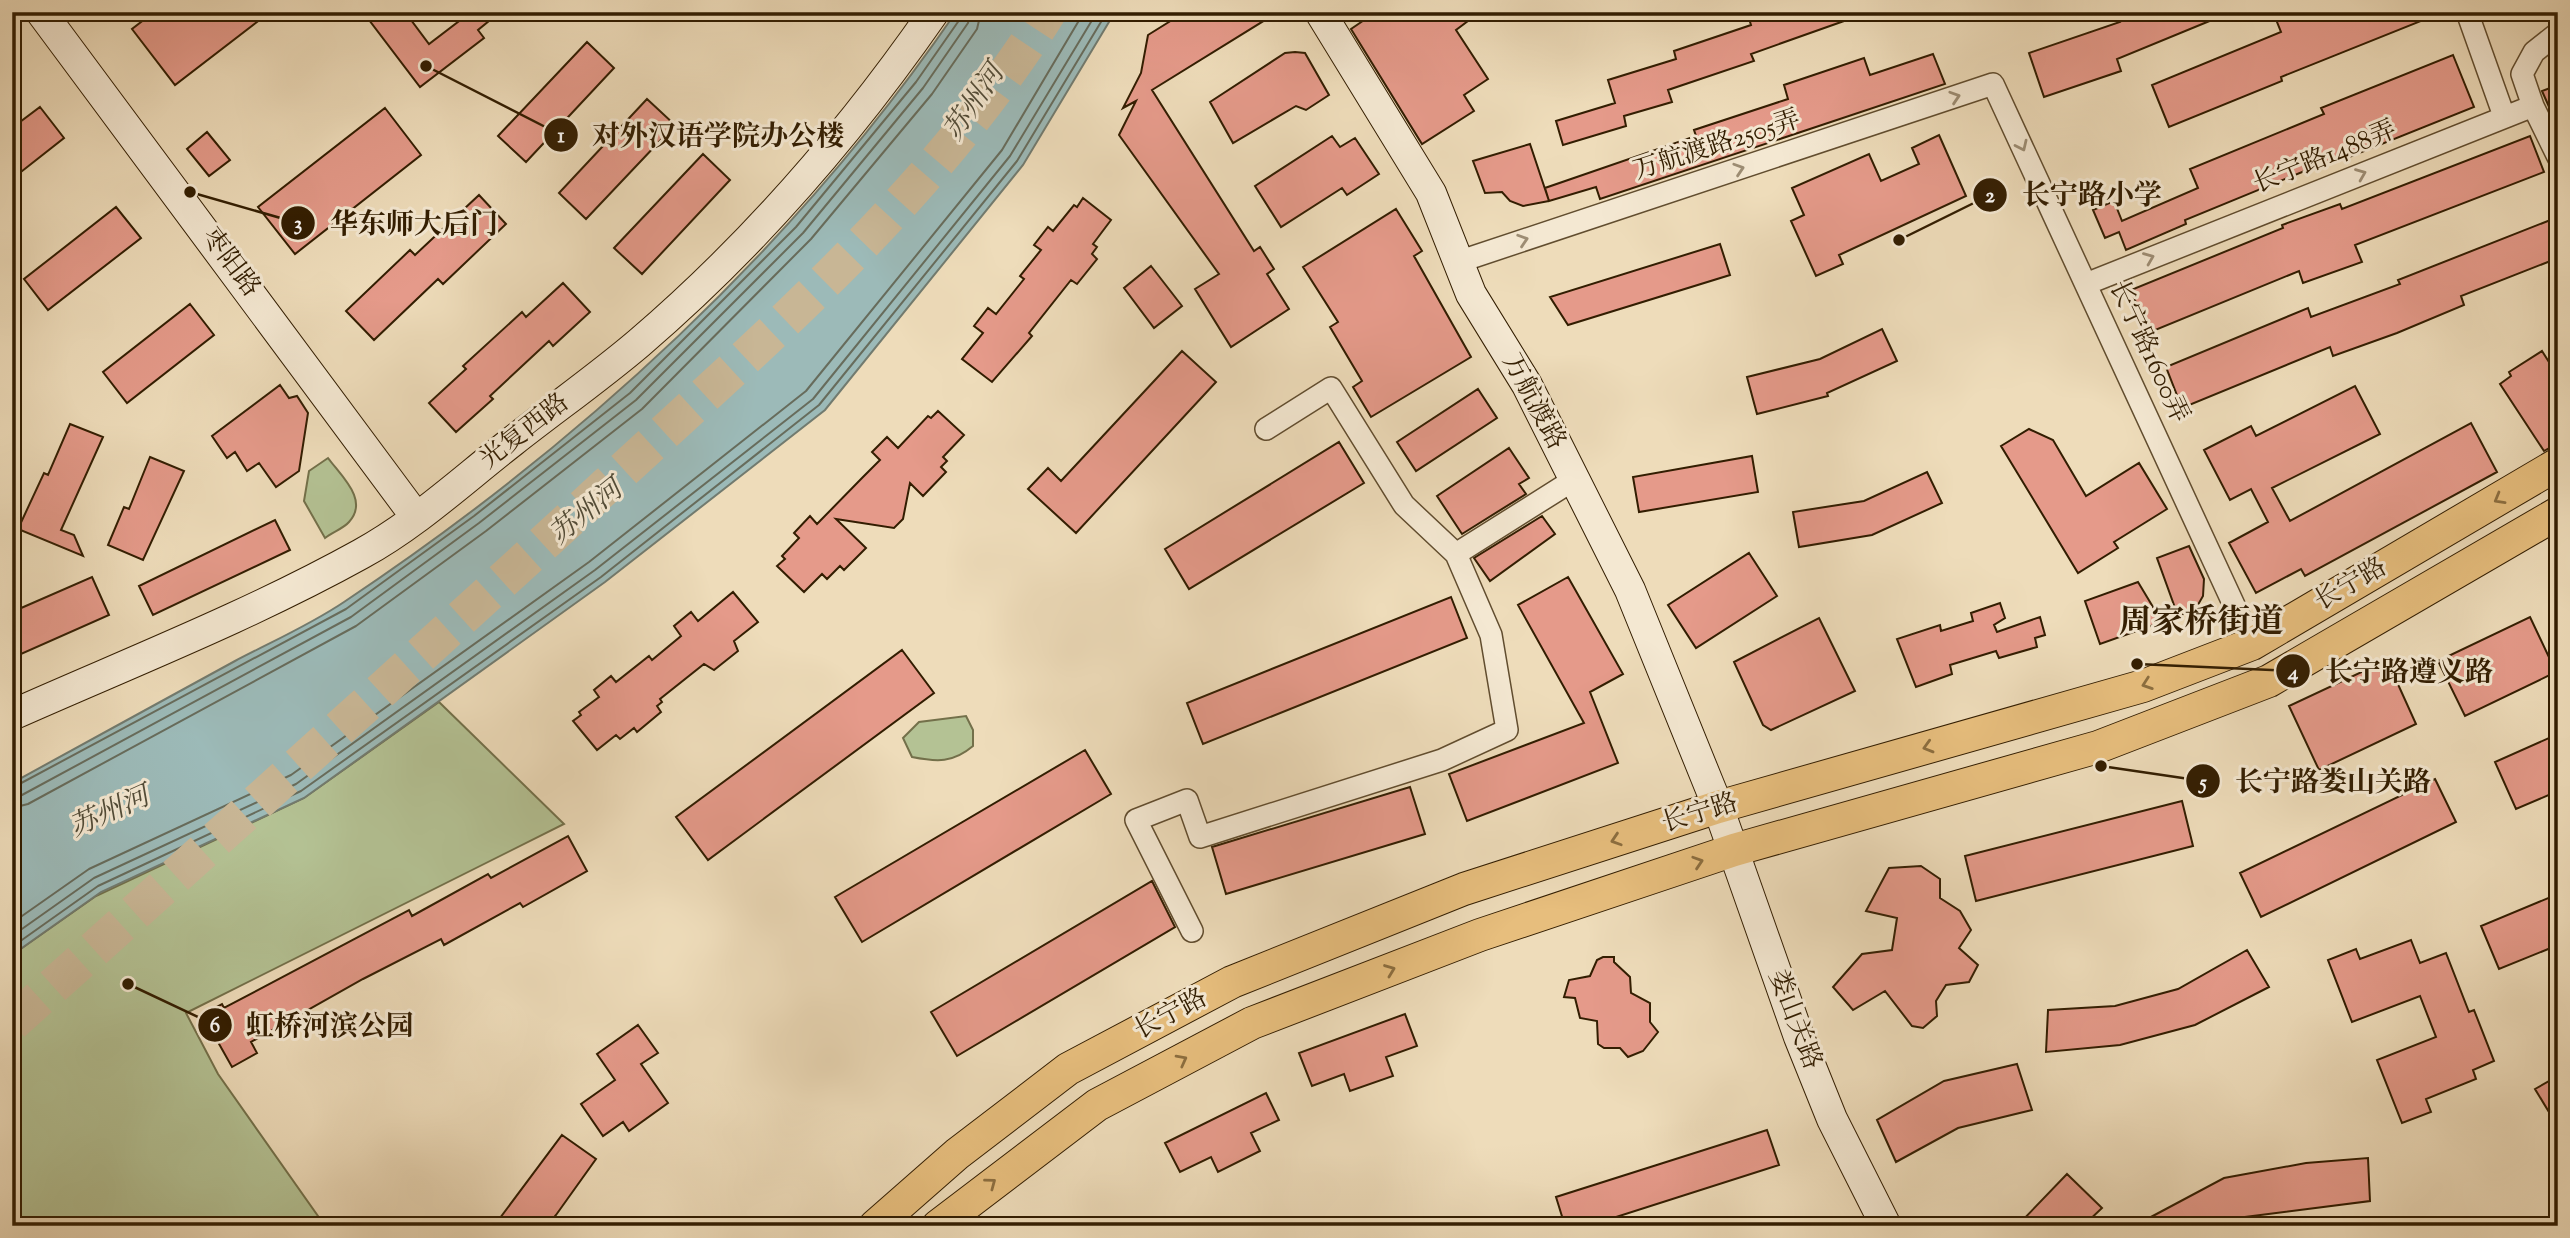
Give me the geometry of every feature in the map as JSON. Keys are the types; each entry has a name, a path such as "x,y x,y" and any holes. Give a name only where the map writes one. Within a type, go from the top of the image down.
{"main road":[{"name":"长宁路","path":"875,1226 957,1154 1068,1069 1232,982 1464,889 1718,807 2143,686 2252,644 2558,464"},
{"name":"长宁路","path":"938,1226 1097,1105 1252,1023 1480,935 1734,850 2098,747 2269,681 2558,513"}],"street":[{"name":"枣阳路","path":"41,12 416,517"},
{"name":"光复西路","path":"12,715 267,601 363,553 416,517 638,344 728,258 814,167 896,66 934,12"},
{"name":"万航渡路","path":"1320,12 1412,158 1431,193 1471,294 1527,385 1575,479 1630,590 1718,807"},
{"path":"2467,12 2504,116"},
{"path":"2558,33 2534,52 2522,74 2533,106 2558,157"},
{"name":"万航渡路2505弄","path":"1458,262 1993,84"},
{"name":"长宁路1600弄","path":"1993,84 2252,644"},
{"name":"长宁路1488弄","path":"2086,284 2533,106"},
{"path":"1192,931 1136,820 1186,800 1200,837 1442,760 1507,730 1491,635 1456,554 1404,505 1331,388 1266,429"},
{"path":"1456,554 1575,479"},
{"name":"娄山关路","path":"1718,807 1813,1072 1832,1119 1886,1226"}],"green space":[{"path":"328,458 351,489 356,505 349,522 325,538 304,501 309,471"},
{"path":"439,702 564,824 186,1013 218,1074 325,1226 12,1226 12,955 96,896 304,798"},
{"path":"966,716 973,730 973,746 966,752 944,760 912,757 903,738 919,722"}],"water":[{"name":"苏州河","path":"956,12 1115,12 1023,165 825,410 605,582 304,798 101,892 12,955 12,783 331,610 432,541 517,476 599,408 678,336 754,260 826,181 893,98"}],"building":[{"path":"154,12 270,12 175,85 132,29"},
{"path":"363,12 405,12 429,44 471,12 500,12 478,30 484,38 420,87"},
{"path":"1185,12 1278,12 1152,90 1254,251 1260,247 1274,269 1267,274 1289,309 1231,347 1195,289 1219,274 1119,135 1136,101 1123,108 1141,73 1148,35"},
{"path":"1376,12 1480,12 1456,30 1488,79 1464,95 1474,111 1422,144 1351,29"},
{"path":"1747,12 1861,15 1751,54 1754,61 1668,90 1672,102 1624,116 1626,126 1563,145 1556,121 1615,103 1608,80 1676,59 1674,51 1751,25"},
{"path":"2116,12 2229,13 2117,59 2121,71 2044,97 2029,53 2120,22"},
{"path":"2273,12 2441,13 2281,77 2282,81 2169,127 2152,85 2281,32"},
{"path":"587,42 614,68 526,162 498,136"},
{"path":"1285,53 1305,53 1329,95 1306,110 1296,106 1233,143 1210,102"},
{"path":"1933,54 1945,84 1600,199 1596,187 1549,201 1545,188 1696,136 1694,130 1788,99 1784,85 1864,58 1870,75"},
{"path":"2453,55 2474,107 2342,160 2341,156 2185,220 2186,224 2126,250 2119,232 2105,238 2093,210 2114,201 2122,221 2198,188 2190,169 2324,114 2321,108"},
{"path":"2558,85 2558,127 2542,91"},
{"path":"647,99 675,125 586,219 559,193"},
{"path":"40,107 64,138 12,179 12,128"},
{"path":"385,108 421,155 295,254 258,207"},
{"path":"207,132 230,160 209,176 187,149"},
{"path":"1939,135 1966,196 1839,255 1843,264 1816,276 1791,221 1804,215 1792,188 1869,154 1881,181 1919,164 1912,148"},
{"path":"1332,136 1340,147 1355,138 1379,174 1347,195 1342,188 1281,227 1255,186"},
{"path":"2530,136 2544,172 2355,245 2362,262 2303,283 2299,271 2148,333 2131,290 2283,228 2282,225 2340,204 2342,209"},
{"path":"1530,144 1549,201 1523,206 1510,201 1502,192 1485,193 1473,161"},
{"path":"703,154 730,180 642,274 614,248"},
{"path":"479,195 506,224 443,284 438,279 374,340 346,311 410,250 415,255"},
{"path":"1083,198 1111,220 1093,244 1097,247 1092,254 1097,259 1077,284 1071,280 1029,333 1032,336 992,382 962,359 983,333 974,326 988,308 996,314 1024,279 1020,276 1041,250 1034,245 1048,227 1053,231"},
{"path":"116,207 141,238 48,310 24,279"},
{"path":"1396,209 1422,251 1414,256 1471,357 1371,417 1353,387 1362,381 1330,327 1338,322 1303,267"},
{"path":"2558,217 2558,258 2461,296 2464,305 2397,333 2333,356 2330,347 2182,408 2166,367 2308,308 2311,317 2400,284 2398,280"},
{"path":"1720,244 1730,275 1568,325 1550,297"},
{"path":"1151,266 1182,306 1154,328 1124,288"},
{"path":"563,283 590,312 553,346 549,341 490,396 493,399 456,432 429,403 466,369 463,366 522,312 526,317"},
{"path":"190,304 214,335 127,403 103,372"},
{"path":"1882,329 1897,361 1827,393 1828,396 1757,414 1747,377 1820,359"},
{"path":"1182,351 1216,382 1076,533 1028,489 1048,468 1061,481"},
{"path":"2542,351 2549,362 2558,356 2558,443 2544,451 2500,384 2511,376 2509,372"},
{"path":"280,385 289,398 297,396 308,413 299,471 276,487 259,463 247,471 235,452 227,458 212,436"},
{"path":"2355,386 2380,434 2272,488 2290,521 2471,423 2497,472 2305,576 2301,569 2256,593 2229,543 2268,522 2251,489 2230,500 2204,450 2251,426 2256,436"},
{"path":"1478,389 1497,418 1416,471 1397,442"},
{"path":"938,411 964,435 943,457 947,461 941,467 946,472 923,496 910,483 903,519 894,528 836,519 866,548 844,570 840,566 827,579 822,574 804,592 777,566 785,559 782,556 799,538 794,533 810,516 817,524 880,460 872,452 887,437 898,448 928,416 931,418"},
{"path":"70,424 103,437 61,530 74,535 83,556 18,529 44,473 48,475"},
{"path":"2029,429 2053,440 2086,496 2139,463 2167,509 2114,542 2118,548 2078,573 2001,446"},
{"path":"1339,442 1364,483 1189,589 1165,549"},
{"path":"1509,448 1529,478 1519,484 1526,494 1462,534 1437,496"},
{"path":"1752,456 1758,492 1639,512 1633,477"},
{"path":"150,457 184,471 143,560 108,545 124,507 129,509"},
{"path":"1927,472 1942,503 1872,535 1799,547 1793,512 1864,501"},
{"path":"1542,516 1555,534 1490,581 1474,558"},
{"path":"275,520 290,550 153,615 139,586"},
{"path":"2189,546 2204,579 2203,596 2195,610 2178,616 2157,558"},
{"path":"1749,553 1777,596 1696,648 1668,605"},
{"path":"92,577 109,615 12,658 12,612"},
{"path":"1568,577 1623,674 1590,692 1618,763 1467,821 1449,774 1584,723 1518,605"},
{"path":"2138,582 2162,622 2100,644 2085,601"},
{"path":"733,592 758,622 734,641 738,651 714,670 704,664 660,699 662,702 657,706 661,712 637,732 634,728 620,739 616,735 597,750 573,721 581,715 579,712 599,697 594,690 611,676 616,682 649,656 652,660 681,636 674,626 691,612 698,621"},
{"path":"1451,597 1467,638 1203,744 1187,703"},
{"path":"2000,603 2005,618 1994,625 1997,632 2040,617 2045,635 2035,638 2037,647 1999,658 1996,651 1950,665 1952,674 1916,687 1897,639 1940,625 1941,631 1973,621 1971,613"},
{"path":"2530,617 2556,672 2465,716 2438,661"},
{"path":"1819,618 1855,691 1771,730 1763,725 1734,662"},
{"path":"902,650 934,693 708,860 676,817"},
{"path":"2387,660 2416,724 2319,770 2289,706"},
{"path":"2558,734 2558,791 2516,809 2495,762"},
{"path":"1085,750 1111,794 862,942 835,897"},
{"path":"2435,779 2456,822 2261,917 2240,873"},
{"path":"1410,787 1425,834 1226,894 1212,847"},
{"path":"2182,801 2193,846 1976,901 1965,856"},
{"path":"568,836 587,871 523,907 520,903 444,945 441,939 363,979 251,1042 257,1053 232,1067 214,1035 209,1038 198,1017 222,1004 224,1008 409,910 412,916 488,874 491,878"},
{"path":"1921,866 1940,879 1940,898 1960,911 1971,930 1959,948 1978,965 1969,982 1946,985 1936,1001 1937,1016 1923,1028 1912,1026 1885,991 1853,1010 1833,987 1862,954 1892,950 1897,918 1866,911 1889,868"},
{"path":"1152,881 1175,927 957,1056 931,1012"},
{"path":"2558,894 2558,945 2499,969 2481,926"},
{"path":"2411,940 2420,963 2446,953 2469,1012 2474,1010 2494,1061 2473,1070 2476,1079 2426,1099 2431,1112 2402,1123 2377,1060 2436,1037 2420,996 2352,1022 2328,960 2356,949 2360,959"},
{"path":"2247,950 2269,987 2195,1025 2120,1045 2046,1052 2048,1010 2115,1006 2178,989"},
{"path":"1614,957 1614,962 1630,977 1631,993 1650,1003 1650,1022 1658,1032 1643,1051 1628,1057 1620,1048 1604,1048 1598,1044 1597,1021 1580,1018 1575,998 1564,997 1569,980 1590,976 1597,960"},
{"path":"1405,1014 1417,1046 1386,1057 1393,1076 1350,1091 1344,1074 1312,1086 1299,1053"},
{"path":"638,1025 658,1053 641,1064 668,1103 629,1131 623,1122 603,1136 581,1104 615,1080 597,1054"},
{"path":"2017,1064 2032,1110 1958,1128 1896,1162 1877,1120 1944,1081"},
{"path":"2558,1076 2558,1127 2535,1089"},
{"path":"1266,1093 1279,1120 1251,1133 1260,1151 1218,1172 1211,1157 1180,1172 1165,1143"},
{"path":"1767,1130 1779,1165 1588,1226 1565,1226 1556,1197"},
{"path":"562,1135 596,1159 556,1215 547,1226 494,1226"},
{"path":"2368,1158 2370,1201 2237,1218 2221,1226 2134,1226 2224,1178 2306,1163"},
{"path":"2067,1174 2102,1208 2083,1226 2017,1226"}],"tunnel":[{"path":"12,1023 459,620 786,320 844,263 953,143 1048,12"}],"place":[{"name":"对外汉语学院办公楼","path":"426,66"},
{"name":"华东师大后门","path":"190,192"},
{"name":"长宁路小学","path":"1899,240"},
{"name":"长宁路遵义路","path":"2137,664"},
{"name":"长宁路娄山关路","path":"2101,766"},
{"name":"虹桥河滨公园","path":"128,984"}],"district":[{"name":"周家桥街道","path":"2201,624"}]}
